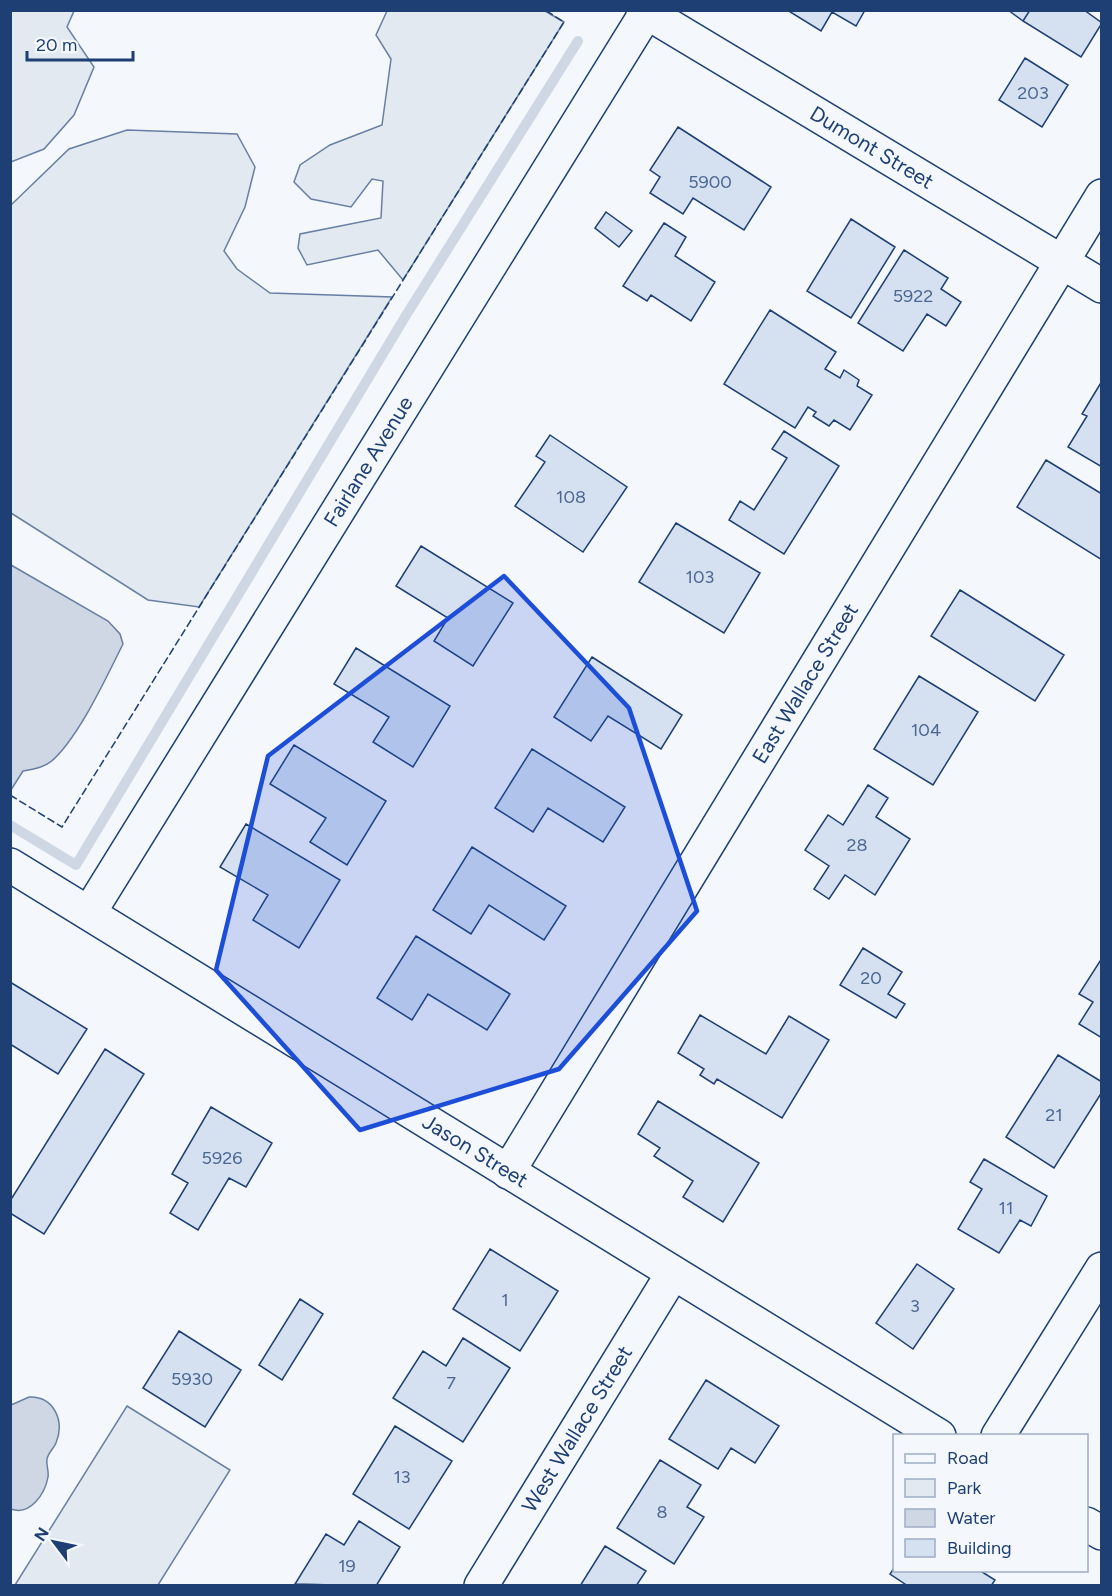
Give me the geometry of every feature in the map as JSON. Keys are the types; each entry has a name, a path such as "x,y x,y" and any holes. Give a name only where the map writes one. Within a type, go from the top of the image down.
{"street":[{"name":"Dumont Street","path":"645,11 1101,286"},
{"name":"Fairlane Avenue","path":"89,913 645,11"},
{"name":"East Wallace Street","path":"508,1172 1101,196"},
{"name":"Jason Street","path":"10,865 936,1434"},
{"path":"999,1434 1101,1269"},
{"name":"West Wallace Street","path":"481,1586 673,1273"},
{"path":"1088,1525 1101,1533"}],"highlighted area":[{"path":"504,576 629,708 697,911 559,1069 360,1130 216,970 268,756"}],"green space":[{"path":"11,10 74,11 67,27 94,67 74,115 44,149 11,162"},
{"path":"387,11 545,11 564,22 403,280 378,250 307,265 298,248 300,234 381,218 383,181 372,179 351,207 311,199 294,182 300,165 330,145 382,125 391,59 376,35"},
{"path":"127,130 237,134 255,167 245,207 224,251 237,269 270,293 392,297 199,607 148,600 11,513 11,205 69,149"},
{"path":"127,1406 230,1470 158,1585 15,1585"}],"water":[{"path":"11,565 108,621 120,634 123,644 93,703 66,746 49,763 23,771 11,790"},
{"path":"29,1397 38,1398 51,1405 59,1426 56,1443 47,1459 48,1477 44,1490 36,1502 18,1510 11,1509 11,1405"}],"building":[{"path":"787,10 865,10 856,26 832,12 821,31"},
{"path":"1008,10 1030,10 1023,21"},
{"path":"1030,10 1084,10 1102,23 1081,57 1023,21"},
{"path":"1025,58 1068,85 1042,127 999,100"},
{"path":"678,127 771,187 744,230 693,198 683,214 650,193 660,177 650,170"},
{"path":"606,212 632,231 619,247 595,228"},
{"path":"851,219 895,247 851,318 807,291"},
{"path":"664,223 686,237 675,256 715,282 691,321 651,295 647,301 623,286"},
{"path":"904,250 948,278 941,289 961,302 946,326 927,314 903,351 858,323"},
{"path":"770,310 836,352 825,369 840,378 844,370 859,380 857,386 872,395 850,430 834,420 829,426 813,416 816,412 808,407 795,428 724,384"},
{"path":"1102,381 1102,467 1068,447 1087,416 1082,414"},
{"path":"784,431 839,466 784,554 729,520 740,501 754,510 787,458 772,449"},
{"path":"550,435 627,487 583,552 515,506 545,462 536,456"},
{"path":"1046,460 1102,494 1102,560 1017,507"},
{"path":"676,523 760,573 724,633 639,582"},
{"path":"421,546 513,603 473,666 434,641 448,618 396,586"},
{"path":"960,590 1064,655 1035,701 931,636"},
{"path":"356,648 450,706 413,767 373,742 389,717 334,684"},
{"path":"592,657 682,715 661,749 608,716 591,741 554,717"},
{"path":"919,676 978,712 933,785 874,749"},
{"path":"294,745 386,801 347,865 310,842 326,818 270,784"},
{"path":"532,749 625,807 603,842 548,808 533,832 495,808"},
{"path":"868,785 888,798 876,817 910,839 875,895 845,875 829,899 814,889 829,866 805,850 828,815 843,825"},
{"path":"246,824 340,880 299,948 253,920 268,895 220,867"},
{"path":"472,847 566,906 544,940 489,905 471,934 433,910"},
{"path":"416,936 510,994 487,1030 428,994 412,1020 377,998"},
{"path":"863,948 902,972 888,994 905,1004 896,1018 840,985"},
{"path":"1102,958 1102,1038 1079,1024 1093,1002 1079,994"},
{"path":"10,982 87,1029 58,1074 10,1044"},
{"path":"700,1015 766,1054 789,1016 829,1040 782,1118 717,1079 714,1084 700,1075 704,1069 678,1053"},
{"path":"105,1049 144,1074 44,1234 10,1213 10,1201"},
{"path":"1058,1055 1102,1082 1102,1092 1054,1168 1006,1137"},
{"path":"658,1101 759,1163 723,1222 683,1197 693,1181 654,1156 660,1148 638,1134"},
{"path":"211,1107 272,1143 246,1187 229,1178 198,1230 170,1213 188,1183 172,1174"},
{"path":"984,1159 1047,1196 1031,1226 1020,1220 999,1253 958,1229 982,1189 970,1182"},
{"path":"490,1249 558,1291 520,1351 453,1309"},
{"path":"917,1264 954,1289 913,1349 876,1323"},
{"path":"300,1299 323,1314 282,1380 259,1365"},
{"path":"179,1331 241,1370 205,1427 143,1388"},
{"path":"463,1338 510,1368 463,1442 393,1398 423,1351 446,1366"},
{"path":"706,1380 779,1426 755,1463 731,1448 718,1469 669,1439"},
{"path":"395,1426 452,1461 409,1529 353,1494"},
{"path":"660,1460 701,1485 687,1507 704,1517 674,1564 617,1528"},
{"path":"359,1521 400,1547 376,1586 295,1584 326,1534 344,1545"},
{"path":"605,1546 646,1571 636,1586 580,1586"},
{"path":"893,1570 893,1572 982,1572 995,1580 991,1586 908,1586 890,1574"}],"waterway":[{"path":"10,825 76,865 405,317 578,41"}],"fence":[{"path":"10,795 62,827 564,22 545,10"}]}
